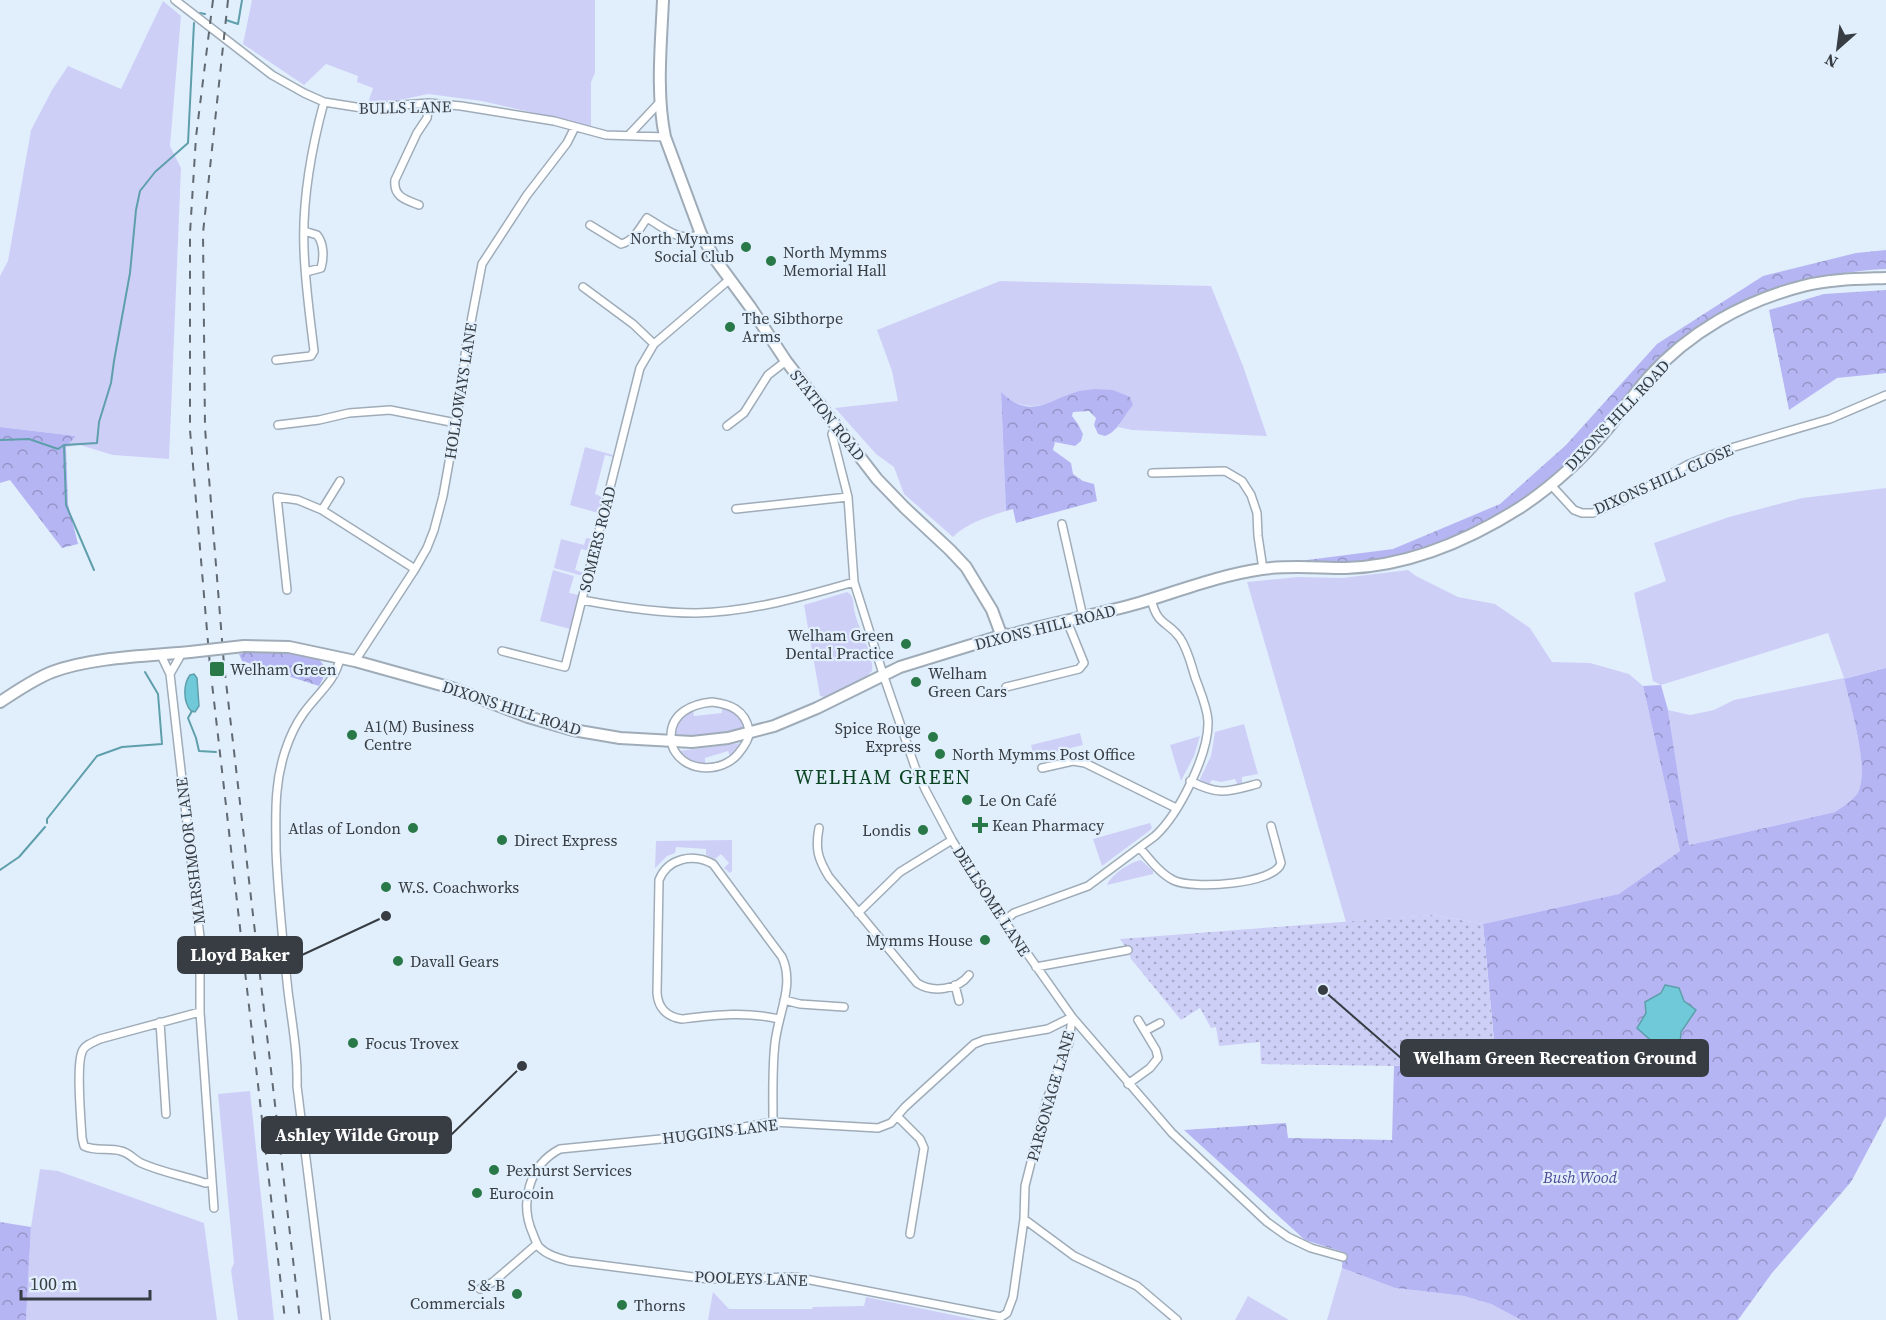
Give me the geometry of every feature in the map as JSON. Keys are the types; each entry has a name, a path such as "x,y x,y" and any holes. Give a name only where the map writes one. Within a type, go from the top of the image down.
{"street":[{"name":"BULLS LANE","path":"175,0 272,75 324,102 362,108 429,103 509,113 606,135 665,137"},
{"name":"STATION ROAD","path":"663,0 661,101 665,137 701,234 715,259 786,361 836,427 888,491 966,567 992,610 1001,634"},
{"path":"629,135 661,101"},
{"path":"276,360 311,356 314,351 304,231 306,185 324,102"},
{"path":"419,205 401,197 395,192 394,186 417,133 427,118 429,103"},
{"name":"HOLLOWAYS LANE","path":"355,661 427,548 440,512 482,264 527,195 567,143 575,127"},
{"path":"590,225 621,244 627,243 634,237 648,218 683,238 701,234"},
{"path":"304,231 317,235 321,239 321,268 306,272"},
{"name":"DIXONS HILL ROAD","path":"0,702 52,672 76,665 244,646 272,645 355,661 452,688 561,727 620,738 672,742 710,741 750,734 818,708 900,667 1001,634 1010,635 1067,621 1263,569 1371,566 1413,556 1461,540 1521,506 1551,485 1608,428 1649,377 1683,346 1718,320 1742,307 1804,285 1886,278"},
{"name":"SOMERS ROAD","path":"729,279 654,344 638,376 582,600 629,608 695,613 712,612 774,604 854,582"},
{"path":"583,286 633,324 654,344"},
{"path":"727,426 744,413 768,375 786,361"},
{"name":"DIXONS HILL CLOSE","path":"1551,485 1574,510 1593,513 1624,500 1687,465 1724,450 1830,419 1886,396"},
{"path":"278,424 319,420 349,413 390,410 456,423"},
{"name":"DELLSOME LANE","path":"836,427 832,434 848,497 854,582 915,767 952,840 1004,921 1072,1017 1128,1084 1173,1132 1267,1222 1288,1237 1311,1248 1343,1257"},
{"path":"1152,473 1225,471 1242,481 1251,495 1257,513 1263,569"},
{"path":"322,510 340,481"},
{"path":"287,590 277,496 297,500 322,510 415,569"},
{"path":"736,508 848,497"},
{"path":"1062,524 1083,617"},
{"path":"1004,921 1014,913 1088,886 1140,848 1164,828 1190,781 1207,743 1208,720 1186,650 1176,634 1157,618 1151,599"},
{"path":"502,651 565,667 582,600"},
{"path":"1006,687 1079,669 1084,663 1067,621"},
{"path":"170,674 186,652"},
{"name":"MARSHMOOR LANE","path":"161,655 170,674 192,885 200,937 200,1012 214,1208"},
{"path":"326,1320 297,1086 297,1068 278,897 276,822 277,791 281,766 288,746 302,715 334,677 340,658"},
{"path":"702,703 726,703 734,707 747,721 750,734 744,747 734,758 715,768 704,768 687,762 675,751 671,728 678,716 688,707 702,703"},
{"path":"1042,768 1073,761 1085,763 1176,808"},
{"path":"1190,781 1217,792 1228,792 1257,784"},
{"path":"1140,848 1162,872 1185,885 1236,883 1274,873 1280,867 1281,863 1271,826"},
{"path":"819,828 816,844 822,865 829,877 917,983 931,990 955,985 964,981 969,975"},
{"path":"858,913 900,873 952,840"},
{"path":"773,1122 775,1046 778,1019 788,975 783,957 718,868 701,860 680,860 667,866 659,880 657,993 661,1008 674,1018 682,1019 739,1013 778,1019"},
{"path":"1036,968 1128,950"},
{"path":"955,985 959,1001"},
{"path":"784,1000 800,1004 844,1007"},
{"path":"200,1012 100,1039 89,1044 82,1051 80,1066 82,1138 84,1146 90,1149 119,1150 149,1166 205,1183 212,1182"},
{"name":"HUGGINS LANE","path":"537,1244 527,1215 527,1193 539,1167 550,1154 560,1149 691,1136 773,1122 878,1128 891,1123 974,1044 984,1040 1048,1029 1072,1017"},
{"name":"PARSONAGE LANE","path":"1004,1315 1013,1297 1024,1219 1023,1197 1029,1168 1047,1099 1069,1043 1072,1017"},
{"path":"1128,1084 1157,1061 1156,1050 1138,1020"},
{"path":"160,1022 166,1114"},
{"path":"1145,1031 1160,1023"},
{"path":"897,1116 920,1139 924,1149 910,1234"},
{"path":"1024,1219 1074,1256 1137,1286 1177,1320"},
{"path":"480,1289 493,1282 537,1244"},
{"name":"POOLEYS LANE","path":"537,1244 554,1257 569,1261 709,1279 795,1277 996,1316 1004,1315"}],"shaded area":[{"path":"252,0 595,0 595,73 591,82 591,126 482,101 428,94 395,101 368,103 373,88 357,82 358,76 326,64 304,85 243,44"},
{"path":"163,1 181,16 170,146 181,168 169,459 113,455 80,445 66,447 76,436 0,427 0,276 8,261 31,130 52,90 68,66 121,89"},
{"path":"1000,281 1211,286 1243,366 1267,436 1132,430 1118,427 1125,414 1076,392 1038,406 1019,404 1001,393 1006,511 971,524 953,537 904,494 894,467 876,454 835,408 898,401 892,371 877,330"},
{"path":"585,447 613,455 613,457 605,455 595,494 602,497 598,513 570,505"},
{"path":"1886,488 1886,668 1844,679 1861,755 1861,784 1857,794 1835,812 1689,845 1668,710 1690,715 1714,710 1734,700 1844,678 1828,633 1661,685 1653,681 1634,593 1666,581 1654,543 1729,517 1802,498"},
{"path":"586,538 593,539 590,551 581,549 575,570 584,573 583,576 554,568 561,539 584,545"},
{"path":"553,570 574,576 569,593 579,595 570,629 540,621"},
{"path":"1408,570 1458,597 1495,604 1530,628 1552,662 1590,663 1629,674 1643,686 1680,851 1620,894 1483,924 1433,915 1346,922 1247,582 1298,577 1342,578"},
{"path":"847,592 853,599 856,616 871,658 872,671 866,677 825,697 820,696 804,605"},
{"path":"194,674 197,678 199,706 195,712 188,707 185,693 186,683 190,675"},
{"path":"722,706 735,710 746,725 745,728 689,737 674,734 677,723 693,710 694,716 722,713"},
{"path":"1244,724 1258,774 1242,777 1242,783 1238,786 1235,779 1221,782 1212,780 1208,786 1201,782 1200,779 1211,756 1215,732"},
{"path":"1080,733 1083,745 1034,757 1031,745"},
{"path":"1200,736 1194,756 1181,781 1170,745"},
{"path":"741,743 730,756 728,751 705,758 705,764 691,760 679,751"},
{"path":"1150,823 1152,828 1149,831 1102,866 1093,839"},
{"path":"732,840 732,871 730,873 724,868 729,863 721,854 715,859 706,855 706,849 676,847 675,853 667,856 655,868 656,841"},
{"path":"1141,860 1153,871 1153,874 1107,885 1112,877 1121,870"},
{"path":"1433,915 1483,924 1496,1062 1394,1066 1261,1064 1260,1042 1219,1046 1216,1027 1211,1028 1200,1008 1181,1020 1131,959 1120,939"},
{"path":"1665,985 1679,988 1684,1001 1696,1010 1681,1032 1679,1058 1674,1071 1660,1059 1657,1046 1637,1028 1646,1013 1645,1002 1661,993"},
{"path":"250,1091 274,1320 238,1320 231,1270 234,1263 218,1094"},
{"path":"40,1169 58,1171 204,1223 217,1320 26,1320 31,1227"},
{"path":"1342,1268 1395,1288 1464,1296 1491,1304 1521,1320 1327,1320"},
{"path":"713,1292 729,1309 812,1309 813,1307 864,1306 866,1297 977,1320 708,1320"},
{"path":"1248,1296 1289,1320 1235,1320"}],"green space":[{"path":"1886,250 1886,269 1837,274 1790,285 1745,302 1702,326 1551,479 1518,504 1439,546 1401,556 1355,564 1284,563 1393,549 1500,504 1566,445 1657,344 1763,276 1856,253"},
{"path":"1886,290 1886,373 1837,378 1789,410 1769,310 1824,294"},
{"path":"1113,390 1130,397 1133,405 1117,427 1105,436 1098,434 1094,425 1096,418 1089,411 1073,412 1072,416 1083,434 1081,441 1075,446 1055,442 1053,450 1071,463 1073,474 1083,481 1094,484 1097,501 1016,523 1013,509 1006,511 1001,392 1011,400 1030,407 1078,391"},
{"path":"0,427 76,436 66,447 68,504 78,544 62,548 10,480 0,483"},
{"path":"258,650 292,652 318,658 326,668 324,677 319,686 242,661 239,654"},
{"name":"Bush Wood","path":"1886,668 1886,1116 1851,1182 1772,1273 1738,1320 1521,1320 1491,1304 1464,1296 1395,1288 1342,1268 1343,1252 1305,1240 1184,1130 1286,1123 1288,1138 1392,1140 1394,1066 1496,1061 1483,924 1619,894 1680,851 1643,686 1661,685 1668,710 1689,845 1835,812 1855,797 1861,784 1861,755 1844,679","holes":["1679,988 1684,1001 1696,1010 1681,1032 1679,1058 1660,1059 1657,1046 1637,1028 1646,1013 1645,1002 1661,993"]},
{"path":"0,1222 31,1227 26,1320 0,1320"}],"waterway":[{"path":"226,20 238,24 242,0"},
{"path":"200,13 205,14"},
{"path":"0,440 29,439 58,449 64,445 97,443 99,422 111,383 130,273 140,191 155,172 188,143 194,23"},
{"path":"64,445 66,505 94,570"},
{"path":"47,823 47,819 97,756 122,747 162,744 158,694 145,672"},
{"path":"192,711 188,718 199,751 216,752"},
{"path":"0,870 19,857 45,827"}],"railway":[{"path":"213,0 196,137 190,233 190,430 210,666 285,1320"},
{"path":"228,0 203,233 205,428 224,665 300,1320"}],"place":[{"name":"North Mymms Social Club","path":"746,247"},
{"name":"North Mymms Memorial Hall","path":"771,261"},
{"name":"The Sibthorpe Arms","path":"730,327"},
{"name":"Welham Green Dental Practice","path":"906,644"},
{"name":"Welham Green","path":"217,669"},
{"name":"Welham Green Cars","path":"916,682"},
{"name":"A1(M) Business Centre","path":"352,735"},
{"name":"Spice Rouge Express","path":"933,737"},
{"name":"North Mymms Post Office","path":"940,754"},
{"name":"Le On Café","path":"967,800"},
{"name":"Kean Pharmacy","path":"980,825"},
{"name":"Atlas of London","path":"413,828"},
{"name":"Londis","path":"923,830"},
{"name":"Direct Express","path":"502,840"},
{"name":"W.S. Coachworks","path":"386,887"},
{"name":"Lloyd Baker","path":"386,916"},
{"name":"Mymms House","path":"985,940"},
{"name":"Davall Gears","path":"398,961"},
{"name":"Welham Green Recreation Ground","path":"1323,990"},
{"name":"Focus Trovex","path":"353,1043"},
{"name":"Ashley Wilde Group","path":"522,1066"},
{"name":"Pexhurst Services","path":"494,1170"},
{"name":"Eurocoin","path":"477,1193"},
{"name":"S & B Commercials","path":"517,1294"},
{"name":"Thorns","path":"622,1305"}],"district":[{"name":"WELHAM GREEN","path":"883,777"}]}
